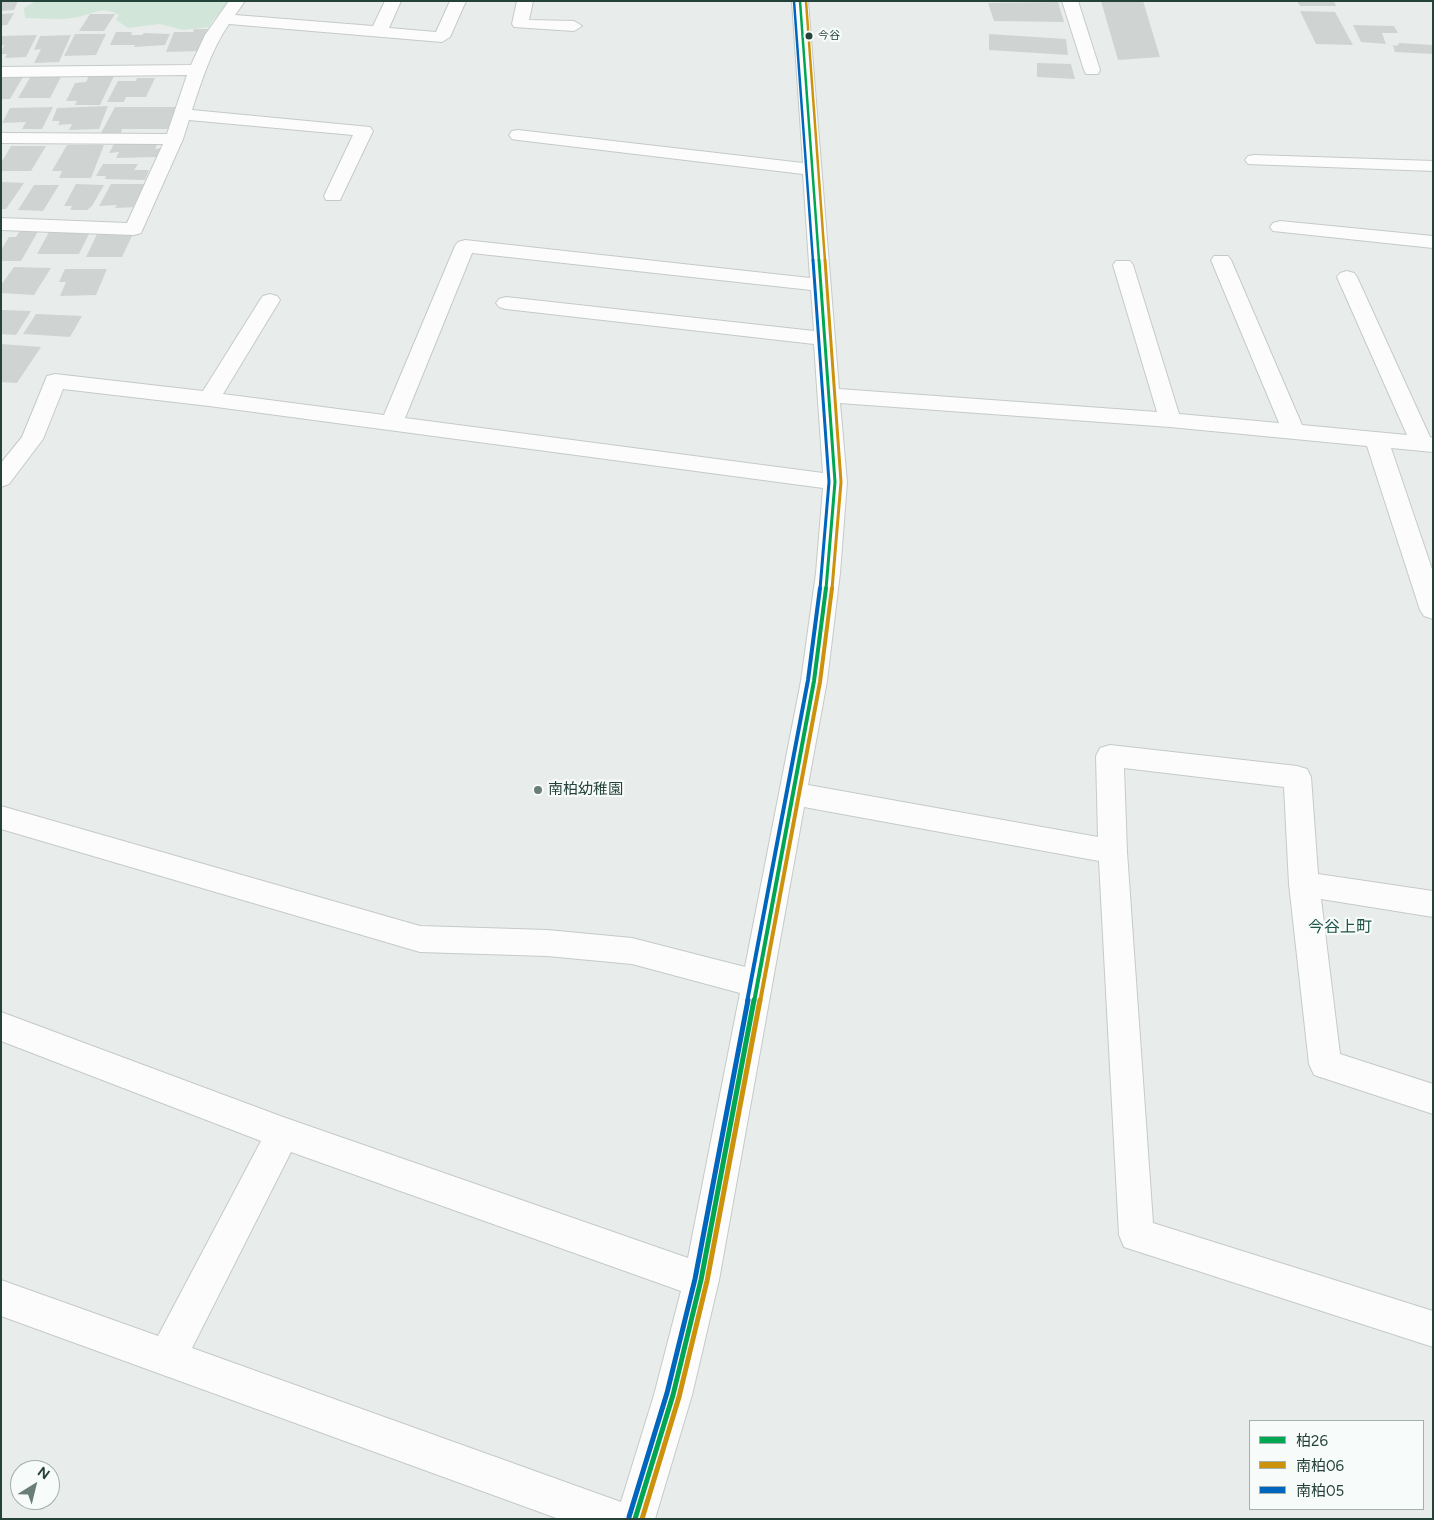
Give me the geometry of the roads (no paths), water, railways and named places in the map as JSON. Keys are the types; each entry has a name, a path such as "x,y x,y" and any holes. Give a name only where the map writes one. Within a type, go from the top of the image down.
{"street":[{"path":"1,224 134,229 174,139 197,70 213,35 237,1"},
{"path":"379,32 393,1"},
{"path":"225,19 442,37 458,1"},
{"path":"525,1 520,24 574,26"},
{"path":"635,1519 673,1395 701,1280 814,680 828,573 835,482 800,1"},
{"path":"1070,1 1092,70"},
{"path":"1,72 197,70"},
{"path":"183,114 364,131 333,196"},
{"path":"518,136 813,170"},
{"path":"1,138 174,139"},
{"path":"1254,160 1433,166"},
{"path":"1280,228 1433,242"},
{"path":"391,424 465,246 821,285"},
{"path":"1221,260 1294,432"},
{"path":"1124,265 1170,420"},
{"path":"830,395 1170,420 1378,441 1427,444 1347,277"},
{"path":"209,399 270,300"},
{"path":"506,303 826,339"},
{"path":"1,480 32,439 54,381 209,399 835,482"},
{"path":"1378,441 1433,610"},
{"path":"1433,1098 1325,1064 1304,884 1296,776 1110,756 1113,852 1136,1235 1433,1329"},
{"path":"792,793 1113,852"},
{"path":"1,817 420,939 547,943 632,951 757,984"},
{"path":"1304,884 1433,904"},
{"path":"1,1026 283,1133 701,1280"},
{"path":"167,1358 283,1133"},
{"path":"1,1298 614,1519"}],"place":[{"name":"今谷","path":"809,36"},
{"name":"南柏幼稚園","path":"538,790"}],"district":[{"name":"今谷上町","path":"1340,927"}]}
